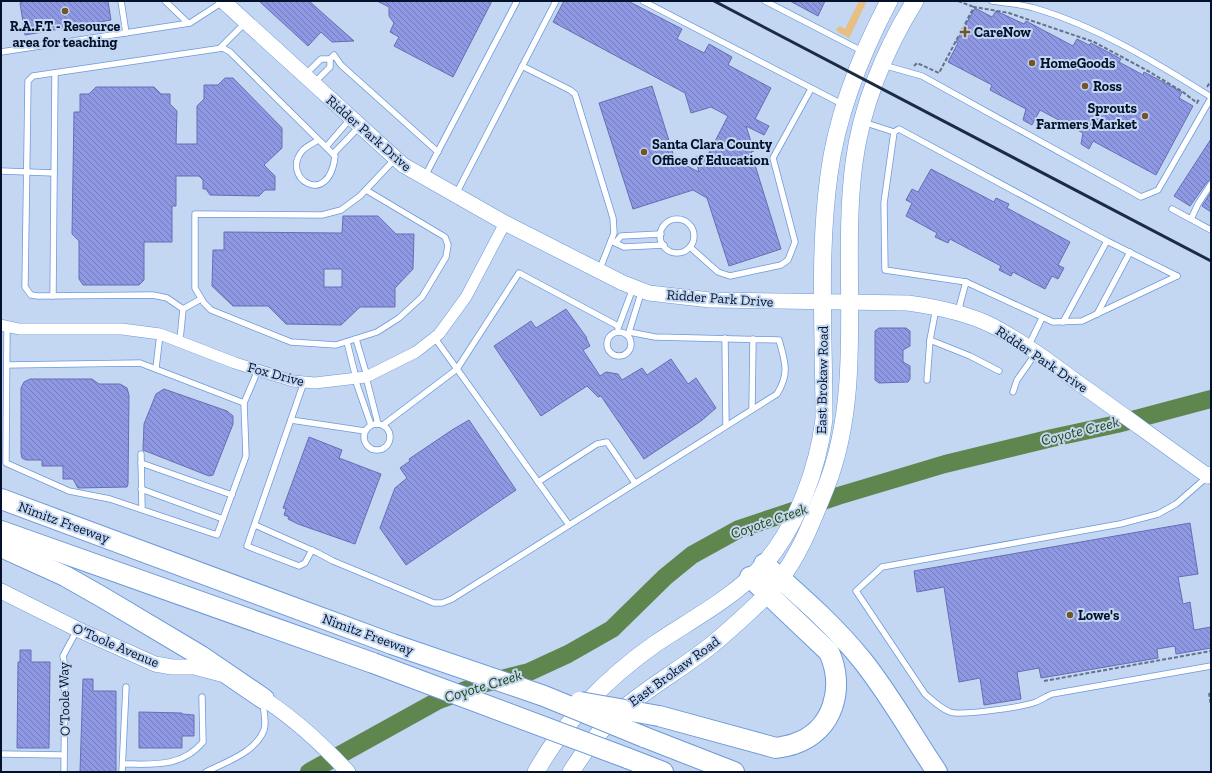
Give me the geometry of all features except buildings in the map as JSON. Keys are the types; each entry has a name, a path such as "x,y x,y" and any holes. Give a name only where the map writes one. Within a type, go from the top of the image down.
{"highway":[{"name":"Nimitz Freeway","path":"1,499 392,644 544,696 644,738 734,772"},
{"name":"Nimitz Freeway","path":"1,531 373,663 663,772"},
{"path":"1,547 65,576 102,597 201,656 264,699"},
{"path":"544,696 658,716 776,748 794,744 810,736 827,719 834,706 837,678 834,665 829,652 775,586 762,564"},
{"path":"775,586 817,610 862,660 878,680 937,772"}],"main road":[{"name":"East Brokaw Road","path":"536,772 562,733 607,683 634,659 725,598 762,564 789,529 811,476 821,443 824,419 823,225 834,143 844,105 864,52 889,1"},
{"path":"884,60 889,26 904,1"},
{"name":"East Brokaw Road","path":"571,772 599,732 620,711 709,647 775,586 804,541 827,484 838,447 843,412 849,357 849,228 854,163 863,122 884,60 915,1"}],"street":[{"name":"Ridder Park Drive","path":"224,1 395,159 455,196 599,271 638,289 673,297 710,300 823,303 849,301 908,303 960,313 992,326 1032,350 1210,477"},
{"name":"Fox Drive","path":"4,326 44,330 122,329 160,334 180,340 236,363 293,381 315,383 361,377 416,352 434,338 466,297 505,223"},
{"name":"O’Toole Avenue","path":"1,591 77,629 162,666 194,667 218,673 264,699 299,724 348,772"}],"lane":[{"path":"121,1 126,33"},
{"path":"165,1 188,23"},
{"path":"1,52 188,23 216,8 224,1"},
{"path":"424,178 517,1"},
{"path":"455,196 556,1"},
{"path":"643,1 810,89 844,105"},
{"path":"765,1 864,52"},
{"path":"884,60 922,76 1141,197 1158,190 1211,98 1166,69 1090,29 1033,8 992,1"},
{"path":"220,48 246,22"},
{"path":"183,309 167,298 153,295 31,295 25,287 28,81 33,76 220,48 230,52 335,156 334,166 328,180 320,185 313,186 302,180 296,172 297,162 303,150 318,140"},
{"path":"309,80 321,58 330,59 334,55 341,65 438,152"},
{"path":"309,80 330,67 330,59"},
{"path":"522,66 570,90 575,94 613,218 613,242 599,271"},
{"path":"53,296 55,73"},
{"path":"690,247 718,272 730,276 781,265 788,260 795,242 773,158 810,89"},
{"path":"326,147 356,122"},
{"path":"333,154 356,122"},
{"path":"863,122 894,132 899,129 1107,241 1177,276 1082,321 1053,322 966,282 885,270 884,203 894,132"},
{"path":"366,190 445,237 448,245 446,257 422,297 399,318 377,332 336,345 291,342 211,310 201,299 195,288 195,214 322,215 341,210 366,190 395,159"},
{"path":"1,171 54,173"},
{"path":"1191,219 1198,204 1211,184"},
{"path":"1172,208 1211,230"},
{"path":"683,220 693,228 693,241 690,247 678,253 672,252 664,245 661,234 665,224 670,221 683,220"},
{"path":"613,242 621,236 661,234"},
{"path":"1063,322 1107,241"},
{"path":"613,242 624,247 664,245"},
{"path":"1097,314 1130,252"},
{"path":"255,525 333,561 421,598 434,603 442,603 452,599 777,394 784,382 786,368 779,340 655,337 628,334 519,273 457,369 381,424 371,425 365,431 363,439 365,443 371,449 380,450 387,445 390,438 388,430 381,424 347,342"},
{"path":"960,313 960,304 966,282"},
{"path":"638,289 628,334 630,339 630,349 624,356 615,356 608,351 606,343 617,329 638,289"},
{"path":"183,309 201,299"},
{"path":"927,380 930,340 936,308"},
{"path":"180,340 183,309"},
{"path":"1013,392 1017,380 1032,350 1042,318"},
{"path":"4,326 7,365 6,463 69,491 110,498 217,535 246,456 244,403 258,370"},
{"path":"156,368 160,334"},
{"path":"434,338 569,525"},
{"path":"724,338 726,425"},
{"path":"356,339 361,377 371,425"},
{"path":"752,409 753,339"},
{"path":"930,340 970,356 999,371"},
{"path":"7,365 140,363 244,403"},
{"path":"304,382 247,546 299,566 305,563 312,550"},
{"path":"291,420 365,431"},
{"path":"538,482 596,444 607,442 636,483"},
{"path":"141,454 142,509"},
{"path":"141,463 232,495"},
{"path":"1210,477 1176,504 1158,514 1120,524 882,567 856,591 925,694 938,705 950,712 959,714 1035,702 1052,694 1211,666"},
{"path":"141,489 223,519"},
{"name":"O’Toole Way","path":"64,772 65,667 63,656 77,629"},
{"path":"122,772 126,687"},
{"path":"123,764 169,764 195,751 202,742 202,697"},
{"path":"206,772 248,750 256,742 264,731 264,699"},
{"path":"2,754 64,755"}],"path":[{"path":"958,1 974,7 1009,14 1094,42 1183,92 1196,103 1211,81"},
{"path":"908,64 915,66 917,63 939,73 974,7"},
{"path":"1044,681 1211,651"},
{"path":"1209,693 1211,706"}],"shaded area":[{"path":"859,1 867,1 849,38 838,32 836,29 840,26 845,29"}],"waterway":[{"name":"Coyote Creek","path":"309,772 439,700 482,684 529,672 568,654 612,629 665,577 692,555 739,529 838,496 945,464 1117,424 1211,399"}],"railway":[{"path":"714,1 1211,261"}],"place":[{"name":"R.A.F.T - Resource area for teaching","path":"65,11"},
{"name":"CareNow","path":"965,32"},
{"name":"HomeGoods","path":"1032,63"},
{"name":"Ross","path":"1085,86"},
{"name":"Sprouts Farmers Market","path":"1145,116"},
{"name":"Santa Clara County Office of Education","path":"644,152"},
{"name":"Lowe's","path":"1070,615"}]}
